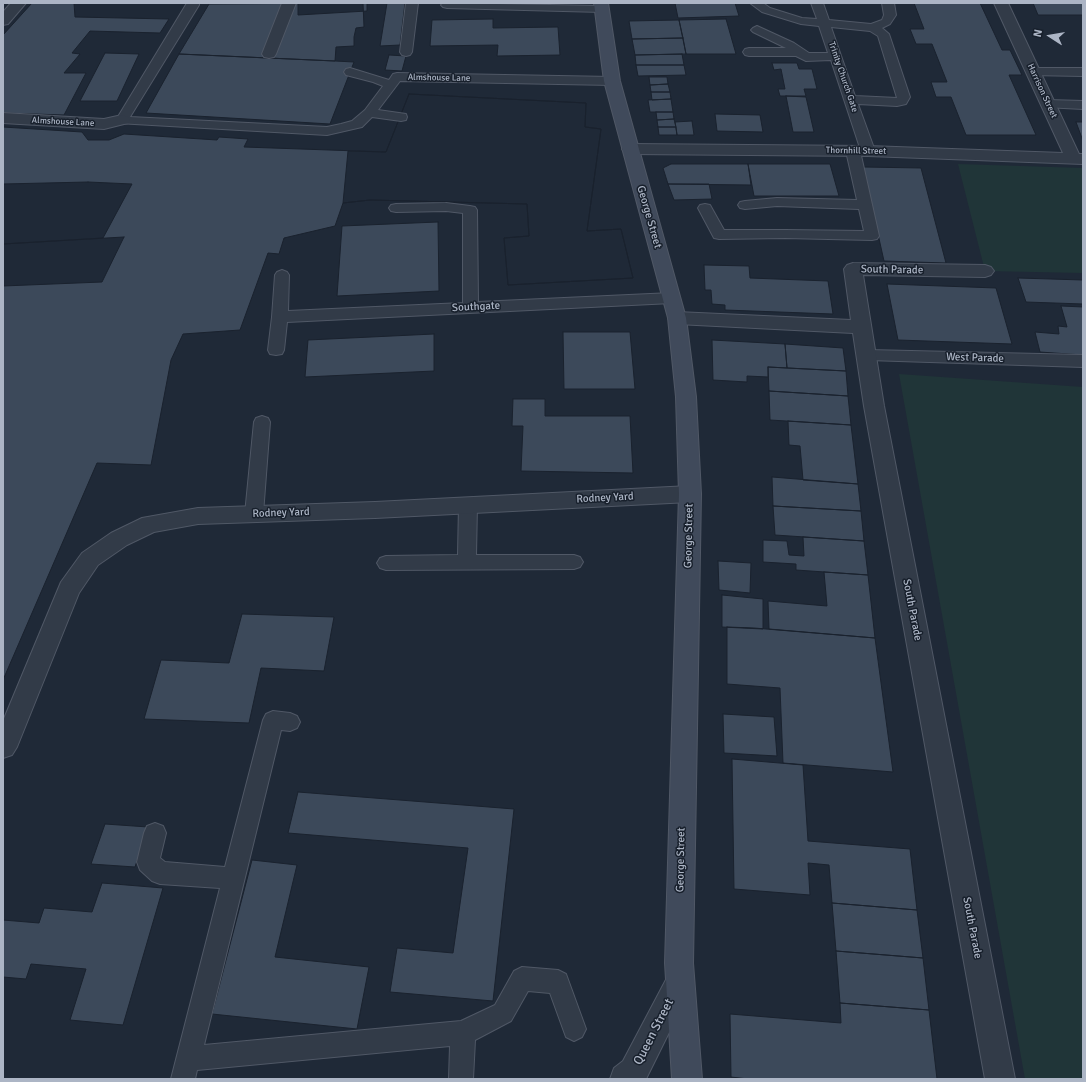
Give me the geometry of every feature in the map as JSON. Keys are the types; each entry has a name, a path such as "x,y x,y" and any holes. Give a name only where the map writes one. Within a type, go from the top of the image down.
{"street":[{"path":"3,21 19,3"},
{"path":"269,54 289,3"},
{"name":"Harrison Street","path":"1001,3 1048,104 1078,158"},
{"name":"George Street","path":"601,6 612,81 675,308 686,397 690,494 679,963 687,1079"},
{"name":"Almshouse Lane","path":"3,118 104,124 122,120"},
{"name":"Thornhill Street","path":"630,149 860,151 1078,158"},
{"name":"South Parade","path":"985,271 853,269 868,355 876,414 1000,1079"},
{"path":"675,308 862,327"},
{"name":"Rodney Yard","path":"3,747 8,739 69,589 90,559 119,539 150,524 198,516 375,510 468,504 690,494"},
{"name":"Queen Street","path":"625,1079 634,1072 680,982"}],"lane":[{"path":"122,120 193,3"},
{"path":"406,52 412,3"},
{"path":"756,3 766,10 801,21 873,28 883,34 904,97 902,101 897,102 850,100"},
{"name":"Trinity Church Gate","path":"704,208 719,235 785,234 872,236 866,205 860,151 850,100 817,3"},
{"path":"873,28 886,22 890,15 888,3"},
{"path":"447,4 601,6"},
{"path":"757,30 790,46 806,57 835,56"},
{"path":"749,52 800,52"},
{"path":"350,72 377,79 390,85"},
{"path":"1033,72 1083,72"},
{"name":"Almshouse Lane","path":"122,120 327,131 357,124 369,113 397,77 612,81"},
{"path":"1048,104 1083,105"},
{"path":"369,113 401,117"},
{"path":"745,205 777,202 866,205"},
{"path":"396,208 446,207 470,210 471,307"},
{"path":"276,350 280,317 282,275"},
{"name":"Southgate","path":"280,317 471,307 675,308"},
{"name":"West Parade","path":"868,355 1083,361"},
{"path":"254,514 262,422"},
{"path":"467,562 468,504"},
{"path":"386,563 574,562"},
{"path":"290,722 273,720 186,1069 463,1033 503,1013 522,979 558,982 574,1029"},
{"path":"156,833 148,862 160,873 233,878"},
{"path":"461,1079 463,1033"}],"green space":[{"path":"958,164 1083,168 1083,273 985,271"},
{"path":"899,374 1083,387 1083,1079 1025,1079"}],"building":[{"path":"32,3 74,3 75,17 169,19 160,33 90,31 72,53 80,54 64,73 86,73 64,115 3,113 3,35"},
{"path":"298,3 367,3 367,11 298,15"},
{"path":"363,3 364,27 356,28 354,46 336,47 335,61 179,54 209,4"},
{"path":"387,3 405,3 400,45 380,46"},
{"path":"675,3 735,3 739,16 678,18"},
{"path":"914,3 980,3 1002,50 1010,50 1022,75 1009,75 1036,135 966,135 951,97 936,97 931,82 947,82 932,44 916,44 910,29 924,29"},
{"path":"1033,3 1083,3 1083,15 1038,15"},
{"path":"493,19 493,28 558,27 560,55 497,56 498,45 430,46 432,20"},
{"path":"726,19 736,54 686,54 679,20"},
{"path":"679,20 683,38 632,39 629,21"},
{"path":"683,38 686,54 635,55 632,39"},
{"path":"105,53 139,54 117,101 80,101"},
{"path":"179,54 354,62 330,124 146,113"},
{"path":"682,54 684,65 636,65 635,55"},
{"path":"389,55 406,56 402,71 385,70"},
{"path":"772,63 797,63 799,69 812,69 817,89 804,89 806,96 780,96 778,89 785,89 781,69 774,70"},
{"path":"636,65 684,65 686,75 638,76"},
{"path":"649,77 667,77 668,84 650,85"},
{"path":"668,84 670,92 651,92 650,85"},
{"path":"651,92 670,92 671,99 652,100"},
{"path":"409,94 586,103 585,127 601,129 587,231 621,229 633,278 508,285 504,238 529,236 527,204 370,200 343,203 335,226 284,238 279,254 268,253 240,330 183,334 171,360 151,465 97,463 3,680 3,127 82,132 88,140 109,140 124,134 217,140 219,137 248,139 244,147 386,152"},
{"path":"409,94 586,103 585,127 601,129 587,231 621,229 633,278 508,285 504,238 529,236 527,204 370,200 343,203 348,151 386,152"},
{"path":"786,96 806,97 814,132 793,132"},
{"path":"671,99 673,112 650,112 648,100"},
{"path":"656,112 673,112 674,119 657,120"},
{"path":"715,114 760,115 763,132 717,131"},
{"path":"674,119 676,127 658,127 657,120"},
{"path":"692,121 694,135 677,135 675,122"},
{"path":"1076,122 1083,122 1083,141"},
{"path":"658,127 676,127 677,135 659,135"},
{"path":"671,164 748,164 751,185 668,184 663,168"},
{"path":"748,164 830,164 839,196 754,196"},
{"path":"863,167 921,168 946,263 884,261"},
{"path":"88,182 132,184 103,238 3,244 3,184"},
{"path":"668,184 709,184 712,199 674,200"},
{"path":"438,222 439,291 337,296 342,226"},
{"path":"124,237 102,282 3,286 3,244"},
{"path":"704,265 749,266 750,278 828,281 833,314 725,310 725,305 712,304 711,290 705,290"},
{"path":"1018,278 1083,280 1083,304 1026,302"},
{"path":"887,284 996,288 1012,344 898,340"},
{"path":"1061,306 1083,307 1083,355 1040,352 1035,332 1059,334 1058,326 1067,327"},
{"path":"563,332 630,332 635,389 564,389"},
{"path":"434,334 434,371 305,377 308,340"},
{"path":"712,340 785,344 787,368 768,367 768,377 747,376 747,382 713,380"},
{"path":"785,344 843,348 846,371 787,368"},
{"path":"768,367 846,371 848,396 769,391"},
{"path":"769,391 848,396 851,425 770,420"},
{"path":"513,399 545,399 545,416 630,416 633,473 521,471 523,426 512,426"},
{"path":"788,421 851,425 858,484 803,480 800,446 789,445"},
{"path":"772,477 858,484 861,511 773,506"},
{"path":"773,506 861,511 864,541 775,535"},
{"path":"803,537 864,541 868,575 796,570 796,564 763,562 763,540 787,541 789,555 804,556"},
{"path":"718,561 751,563 750,593 719,590"},
{"path":"824,572 868,575 875,638 769,629 768,601 827,606"},
{"path":"722,595 763,599 763,629 722,627"},
{"path":"242,614 334,617 324,671 261,668 249,723 144,719 161,660 229,663"},
{"path":"727,627 875,638 893,772 783,763 780,688 727,684"},
{"path":"723,714 774,717 777,756 724,753"},
{"path":"732,759 803,765 808,841 910,849 917,910 832,903 829,865 808,863 810,895 734,889"},
{"path":"298,792 514,809 493,1001 390,992 397,948 453,953 468,848 288,833"},
{"path":"105,824 148,827 135,867 91,864"},
{"path":"252,860 297,865 275,957 369,967 357,1029 212,1014"},
{"path":"102,883 163,888 123,1025 70,1020 86,969 31,964 26,979 3,977 3,920 39,923 44,908 92,912"},
{"path":"832,903 917,910 923,958 836,951"},
{"path":"836,951 923,958 929,1010 840,1003"},
{"path":"840,1003 929,1010 937,1079 748,1079 731,1077 730,1014 841,1023"}]}
